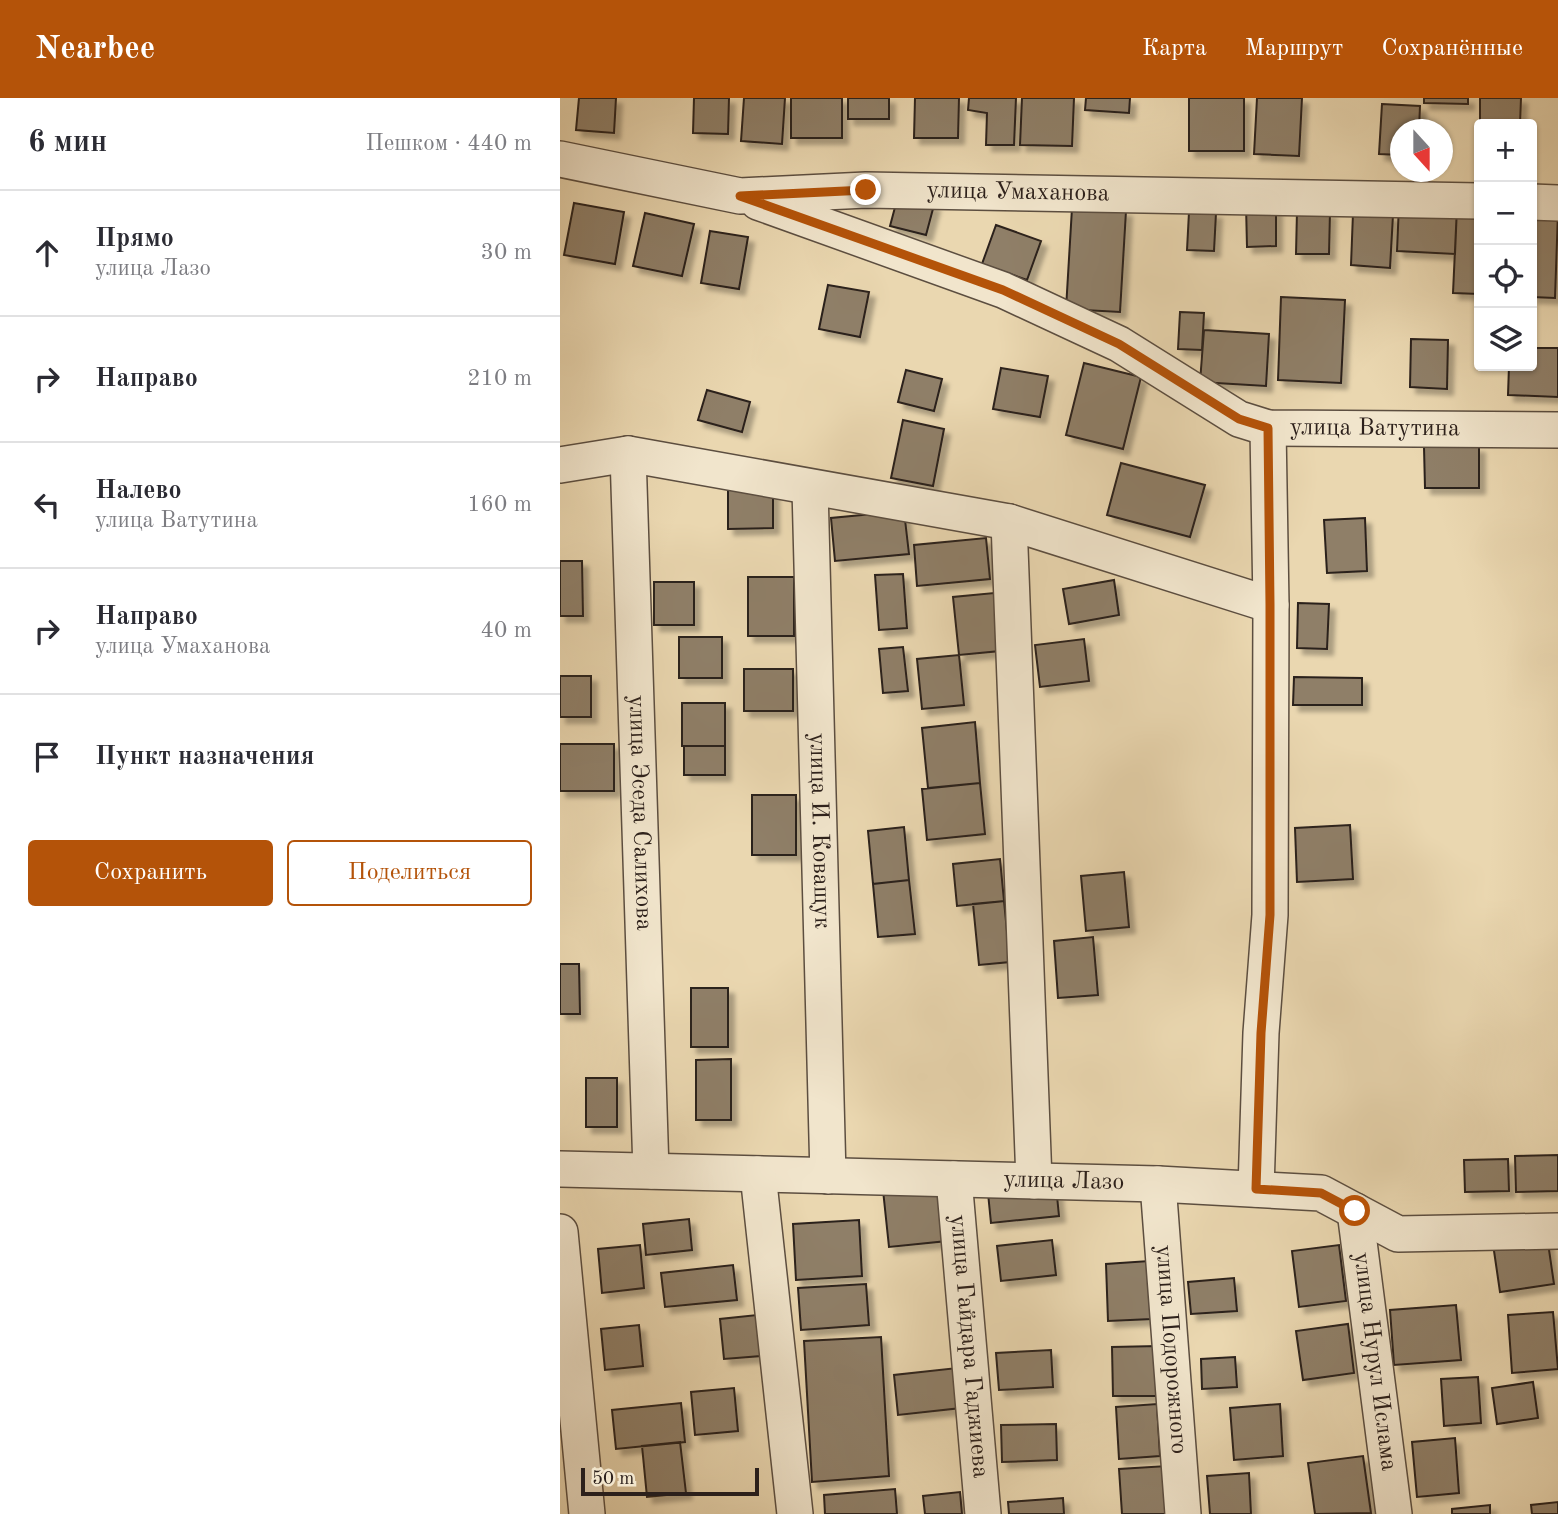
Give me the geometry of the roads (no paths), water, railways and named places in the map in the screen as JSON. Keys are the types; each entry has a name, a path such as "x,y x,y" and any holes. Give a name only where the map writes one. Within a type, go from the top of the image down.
{"street":[{"name":"улица Умаханова","path":"560,159 740,196 866,190 1474,201"},
{"name":"улица Ватутина","path":"740,196 1003,290 1119,344 1239,419 1268,428 1558,430"},
{"path":"1537,202 1558,203"},
{"path":"1256,1189 1261,1033 1270,915 1268,428"},
{"path":"560,465 628,454 1009,522 1270,605"},
{"name":"улица Эседа Салихова","path":"628,454 651,1171"},
{"name":"улица И. Коващук","path":"810,488 828,1176"},
{"path":"1009,522 1034,1181"},
{"name":"улица Лазо","path":"560,1169 1158,1184 1321,1193 1398,1234 1558,1231"},
{"path":"758,1174 795,1514"},
{"name":"улица Гайдара Гаджиева","path":"954,1179 983,1514"},
{"name":"улица Подорожного","path":"1158,1184 1183,1514"},
{"name":"улица Нурул Ислама","path":"1355,1211 1394,1514"},
{"path":"560,1232 587,1514"}]}
